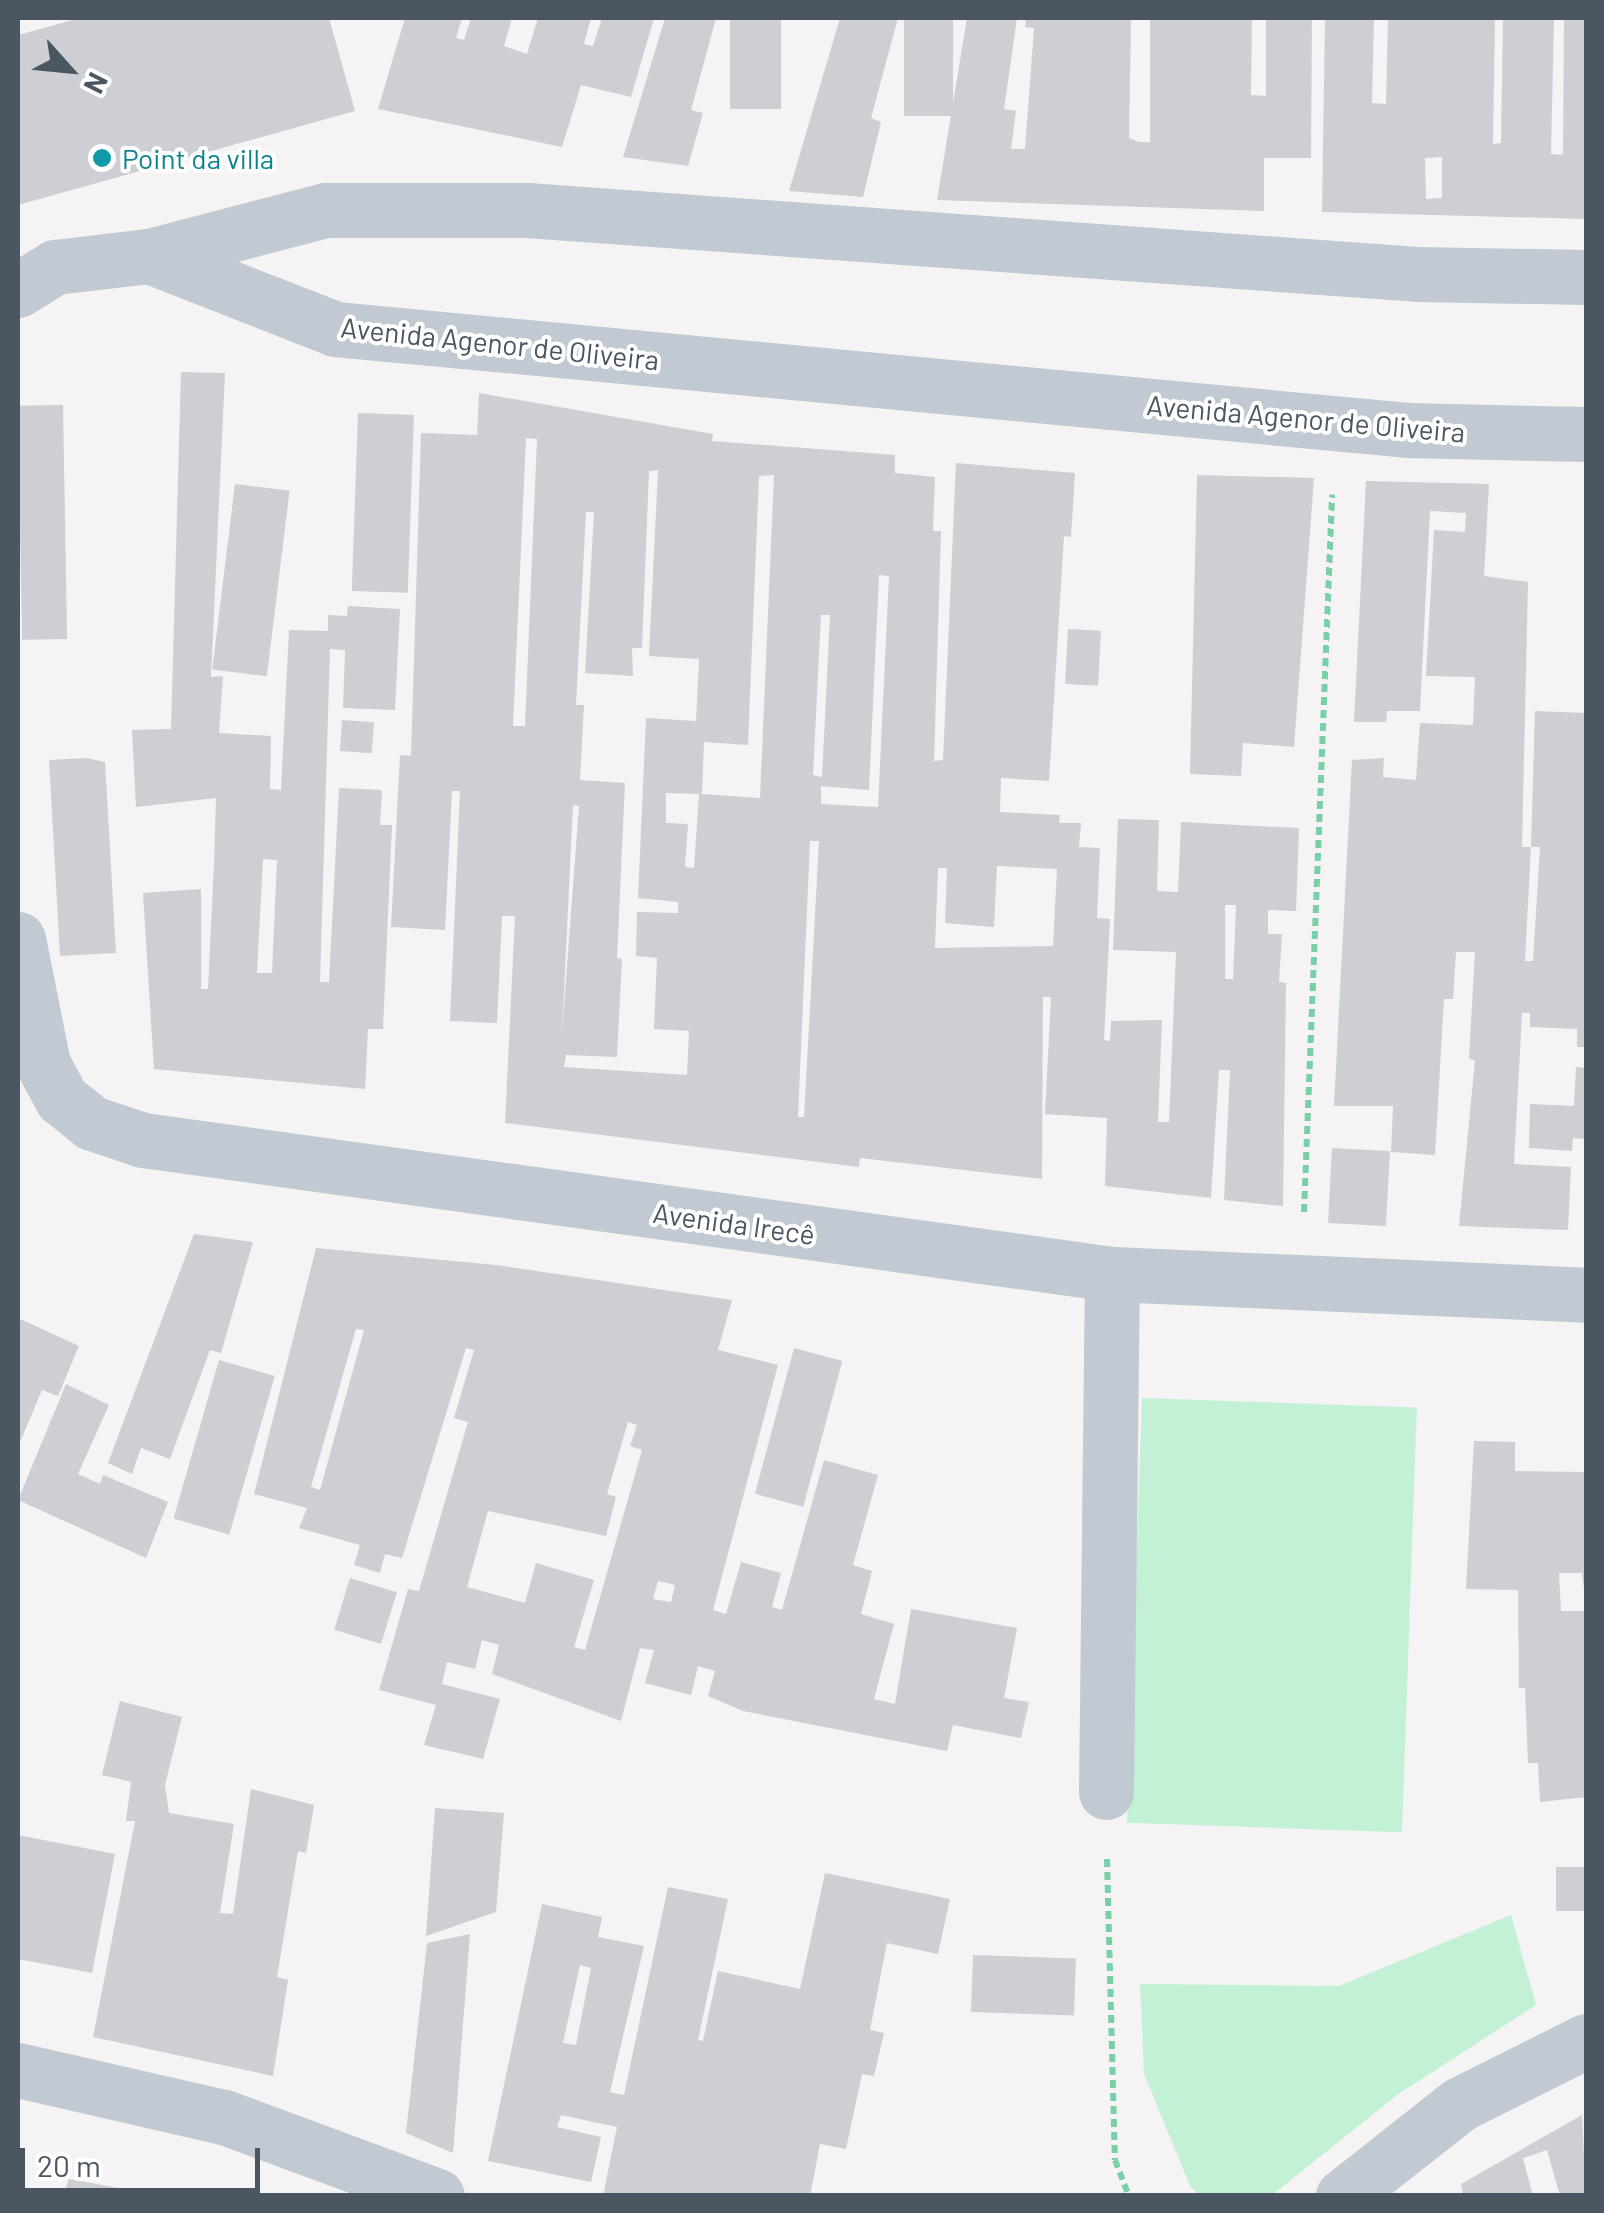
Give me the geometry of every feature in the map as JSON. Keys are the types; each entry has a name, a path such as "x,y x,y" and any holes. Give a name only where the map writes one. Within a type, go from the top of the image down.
{"street":[{"path":"18,290 54,267 149,256 325,210 528,210 1416,274 1586,278"},
{"name":"Avenida Agenor de Oliveira","path":"149,256 335,328 1334,424 1586,434"},
{"name":"Avenida Irecê","path":"18,939 42,1064 62,1099 92,1123 143,1140 1112,1274 1586,1295"},
{"path":"1106,1792 1112,1274"},
{"path":"1343,2196 1460,2104 1586,2041"},
{"path":"18,2070 224,2117 437,2196"}],"path":[{"path":"1301,1280 1334,424"},
{"path":"1106,1792 1115,2160 1128,2196"}],"green space":[{"path":"1142,1398 1417,1408 1402,1832 1127,1823"},
{"path":"1511,1915 1536,2005 1397,2095 1272,2195 1199,2195 1190,2186 1144,2074 1140,1984 1339,1986"}],"building":[{"name":"Point da villa","path":"80,18 329,18 355,111 18,205 18,35"},
{"path":"405,18 462,18 456,38 464,40 471,18 512,18 504,46 527,54 538,18 591,18 584,44 593,46 602,18 654,18 631,97 581,85 562,147 378,109"},
{"path":"665,18 716,18 691,110 703,113 688,166 623,157"},
{"path":"730,18 781,18 781,109 730,109"},
{"path":"840,18 898,18 871,118 881,122 863,197 789,191"},
{"path":"904,18 953,18 953,116 904,116"},
{"path":"967,18 1017,18 1004,109 1016,111 1011,149 1025,149 1034,28 1025,27 1026,18 1131,18 1129,138 1150,142 1150,18 1252,18 1251,95 1266,96 1266,18 1312,18 1311,158 1264,158 1264,211 937,200"},
{"path":"1325,18 1374,18 1372,103 1386,104 1388,18 1495,18 1493,144 1501,143 1503,18 1554,18 1551,154 1563,155 1564,18 1586,18 1586,219 1322,212","holes":["1442,157 1442,198 1426,199 1425,158"]},
{"path":"181,372 225,373 211,677 223,676 219,733 271,736 270,789 281,790 289,630 328,631 328,615 347,616 348,606 400,609 395,710 343,708 345,650 330,649 320,982 329,982 339,788 382,790 380,825 392,825 383,1029 368,1029 365,1089 154,1069 143,893 201,889 201,989 208,989 216,798 136,807 132,730 171,729","holes":["263,859 277,860 272,973 257,973"]},
{"path":"479,393 713,434 712,441 895,455 895,473 935,477 933,531 941,531 934,761 943,760 956,463 1075,473 1071,537 1064,536 1049,781 1001,778 1000,812 1060,815 1059,823 1081,823 1079,847 1100,848 1097,918 1110,919 1104,1040 1110,1041 1111,1021 1162,1020 1158,1122 1169,1122 1176,952 1113,950 1118,819 1159,820 1157,891 1178,892 1181,822 1299,828 1296,911 1268,910 1268,934 1282,934 1279,982 1286,983 1283,1206 1224,1200 1230,1070 1219,1070 1211,1198 1105,1186 1107,1118 1045,1114 1051,997 1043,997 1042,1179 860,1158 859,1167 505,1123 515,916 502,916 497,1023 450,1021 460,791 452,791 445,930 391,927 400,755 411,756 421,433 477,435","holes":["526,438 537,439 525,726 513,726","658,470 649,656 699,659 696,721 646,718 638,898 678,902 678,913 637,912 636,956 657,958 654,1029 689,1031 687,1075 564,1067 566,1055 617,1057 622,959 617,958 625,783 580,780 584,705 576,705 586,512 594,512 585,673 633,676 632,648 642,648 649,471","774,475 760,798 702,794 704,742 748,745 759,476","879,575 889,576 878,807 821,804 821,786 869,790","821,615 830,615 822,777 813,775","666,793 699,794 694,868 685,867 688,824 666,823","573,805 579,806 562,1033","810,841 819,841 804,1117 798,1117","997,866 1057,869 1053,946 935,948 938,868 947,868 945,923 994,927","1225,905 1236,905 1233,979 1225,979"]},
{"path":"63,405 67,639 22,640 18,406"},
{"path":"358,413 414,415 408,593 352,591"},
{"path":"1197,475 1314,478 1294,747 1243,743 1241,776 1190,774"},
{"path":"1366,481 1489,484 1484,576 1528,582 1522,847 1531,847 1535,711 1586,713 1586,1047 1577,1047 1577,1029 1530,1027 1530,1013 1522,1013 1514,1164 1571,1167 1568,1230 1459,1226 1475,1060 1469,1059 1475,952 1456,952 1453,999 1444,999 1435,1155 1391,1152 1393,1106 1334,1106 1352,760 1384,758 1383,777 1416,780 1420,723 1473,725 1475,677 1426,676 1434,530 1465,532 1466,513 1430,511 1420,711 1387,711 1386,722 1354,722","holes":["1531,847 1540,847 1533,961 1525,961"]},
{"path":"235,484 290,491 267,676 212,670"},
{"path":"1068,629 1101,631 1098,686 1065,684"},
{"path":"342,720 374,722 372,753 340,751"},
{"path":"86,758 105,762 116,953 60,956 49,760"},
{"path":"1576,1067 1586,1068 1586,1139 1573,1138 1572,1151 1529,1148 1530,1104 1574,1106"},
{"path":"1332,1148 1390,1151 1386,1226 1328,1223"},
{"path":"194,1234 253,1242 221,1353 210,1350 170,1459 141,1448 132,1474 108,1463"},
{"path":"316,1248 496,1265 732,1300 718,1350 778,1365 713,1610 726,1614 741,1562 781,1573 772,1607 782,1610 824,1460 878,1475 853,1565 872,1571 861,1614 894,1624 874,1699 895,1704 911,1609 1017,1628 1004,1698 1029,1702 1021,1738 953,1725 947,1751 743,1711 708,1696 715,1671 698,1666 691,1695 645,1683 654,1650 640,1648 621,1721 492,1674 499,1645 482,1640 475,1669 447,1662 442,1684 500,1699 483,1759 424,1745 436,1705 379,1690 408,1589 419,1591 468,1422 454,1418 474,1350 466,1348 402,1558 385,1554 380,1573 354,1565 360,1545 299,1528 307,1508 254,1494","holes":["356,1329 364,1330 320,1490 311,1487","628,1422 637,1425 630,1446 642,1450 585,1650 574,1647 594,1580 536,1563 525,1603 467,1587 488,1511 606,1536 616,1497 607,1494","658,1581 675,1585 671,1602 653,1599"]},
{"path":"18,1318 79,1346 58,1396 42,1390 18,1447"},
{"path":"794,1348 842,1361 803,1507 755,1494"},
{"path":"219,1360 275,1376 229,1535 174,1519"},
{"path":"66,1384 109,1405 78,1474 100,1484 103,1475 168,1502 146,1558 18,1500"},
{"path":"1474,1441 1515,1442 1515,1471 1586,1472 1586,1605 1582,1573 1559,1573 1561,1611 1586,1611 1586,1797 1540,1802 1538,1763 1528,1763 1525,1688 1519,1688 1518,1590 1466,1589"},
{"path":"350,1578 397,1592 381,1644 334,1630"},
{"path":"120,1701 182,1717 165,1785 169,1813 234,1824 220,1913 233,1914 251,1789 314,1805 306,1853 298,1851 277,1977 288,1980 273,2076 93,2037 135,1821 126,1821 131,1782 102,1775"},
{"path":"435,1808 504,1813 496,1912 426,1936"},
{"path":"18,1835 115,1854 92,1973 18,1959"},
{"path":"1556,1867 1586,1867 1586,1911 1556,1911"},
{"path":"825,1873 950,1899 938,1954 887,1943 870,2030 884,2033 874,2076 862,2074 846,2149 820,2144 810,2196 603,2196 617,2127 561,2115 557,2127 601,2137 591,2182 488,2161 542,1904 602,1917 598,1937 644,1946 610,2092 624,2095 668,1887 728,1899 698,2040 703,2041 718,1971 800,1989","holes":["580,1965 591,1968 576,2045 563,2043"]},
{"path":"470,1934 453,2153 406,2133 427,1943"},
{"path":"973,1955 1076,1959 1074,2016 971,2012"},
{"path":"1582,2115 1586,2196 1560,2196 1547,2150 1523,2158 1533,2196 1463,2196 1461,2184"},
{"path":"69,2179 151,2194 151,2196 63,2196"}],"place":[{"name":"Point da villa","path":"102,158"}]}
